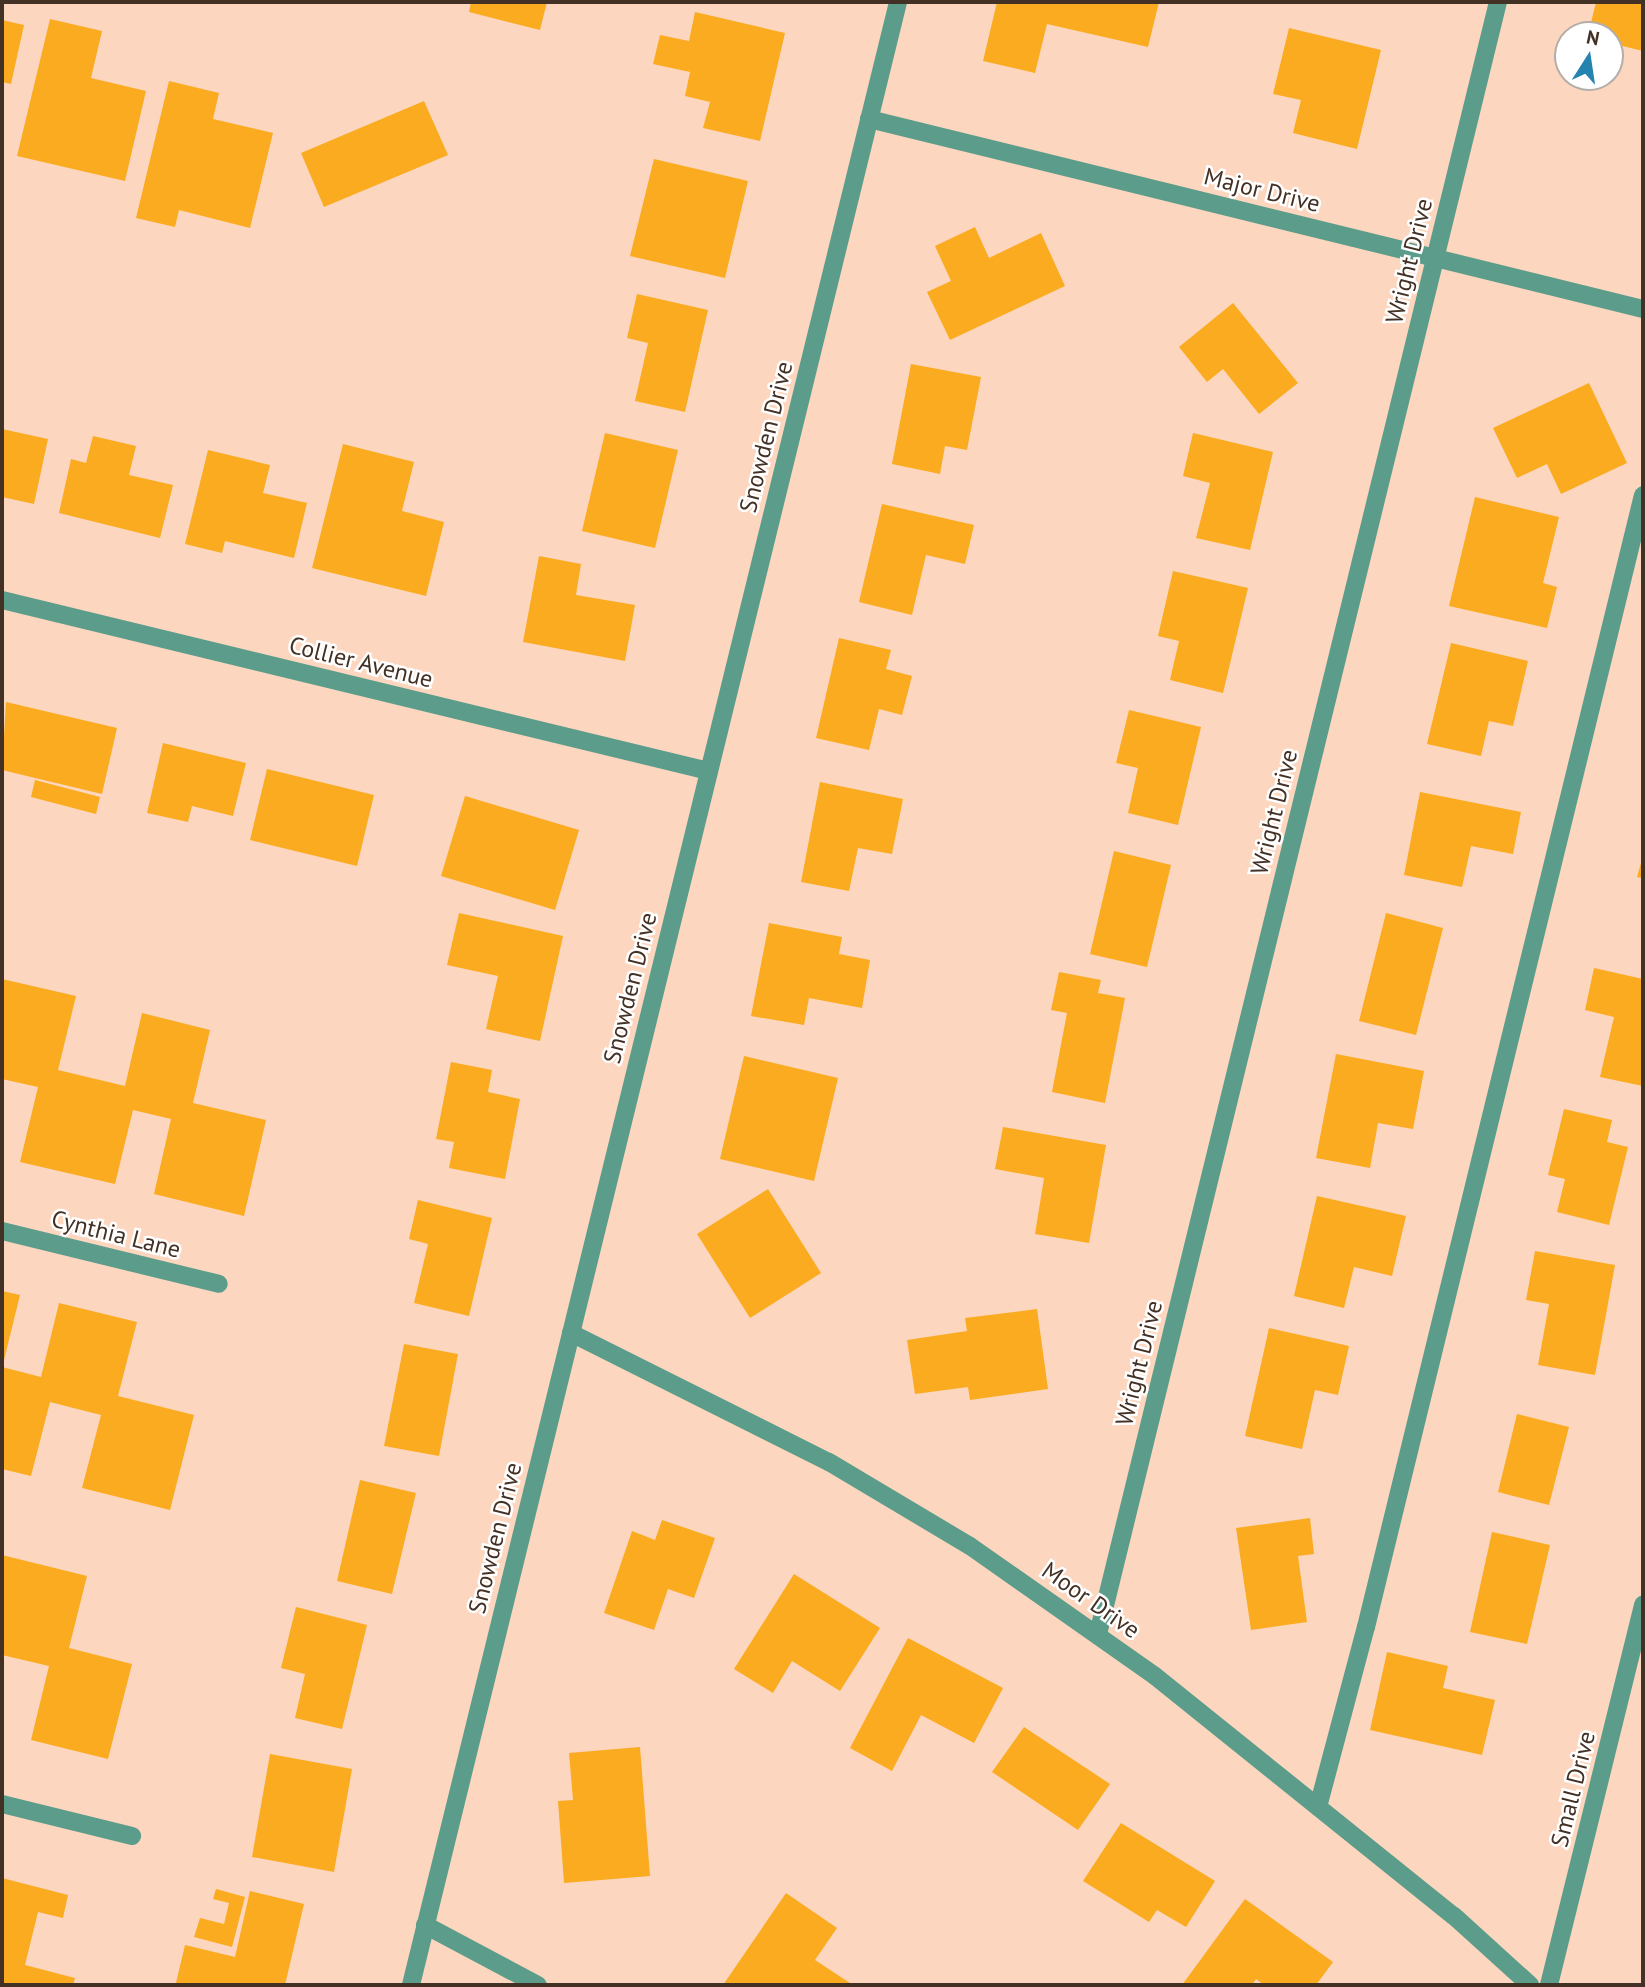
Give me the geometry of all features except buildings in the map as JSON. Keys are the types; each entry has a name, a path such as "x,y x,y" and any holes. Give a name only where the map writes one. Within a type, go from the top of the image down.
{"street":[{"name":"Snowden Drive","path":"411,1985 898,2"},
{"name":"Wright Drive","path":"1098,1634 1498,2"},
{"name":"Major Drive","path":"869,119 1643,309"},
{"path":"1318,1807 1367,1627 1643,495"},
{"name":"Collier Avenue","path":"2,600 709,771"},
{"name":"Cynthia Lane","path":"2,1231 219,1284"},
{"name":"Moor Drive","path":"571,1333 829,1462 970,1546 1098,1634 1454,1916 1530,1985"},
{"name":"Small Drive","path":"1549,1985 1643,1604"},
{"path":"2,1804 132,1836"},
{"path":"425,1925 538,1985"}]}
